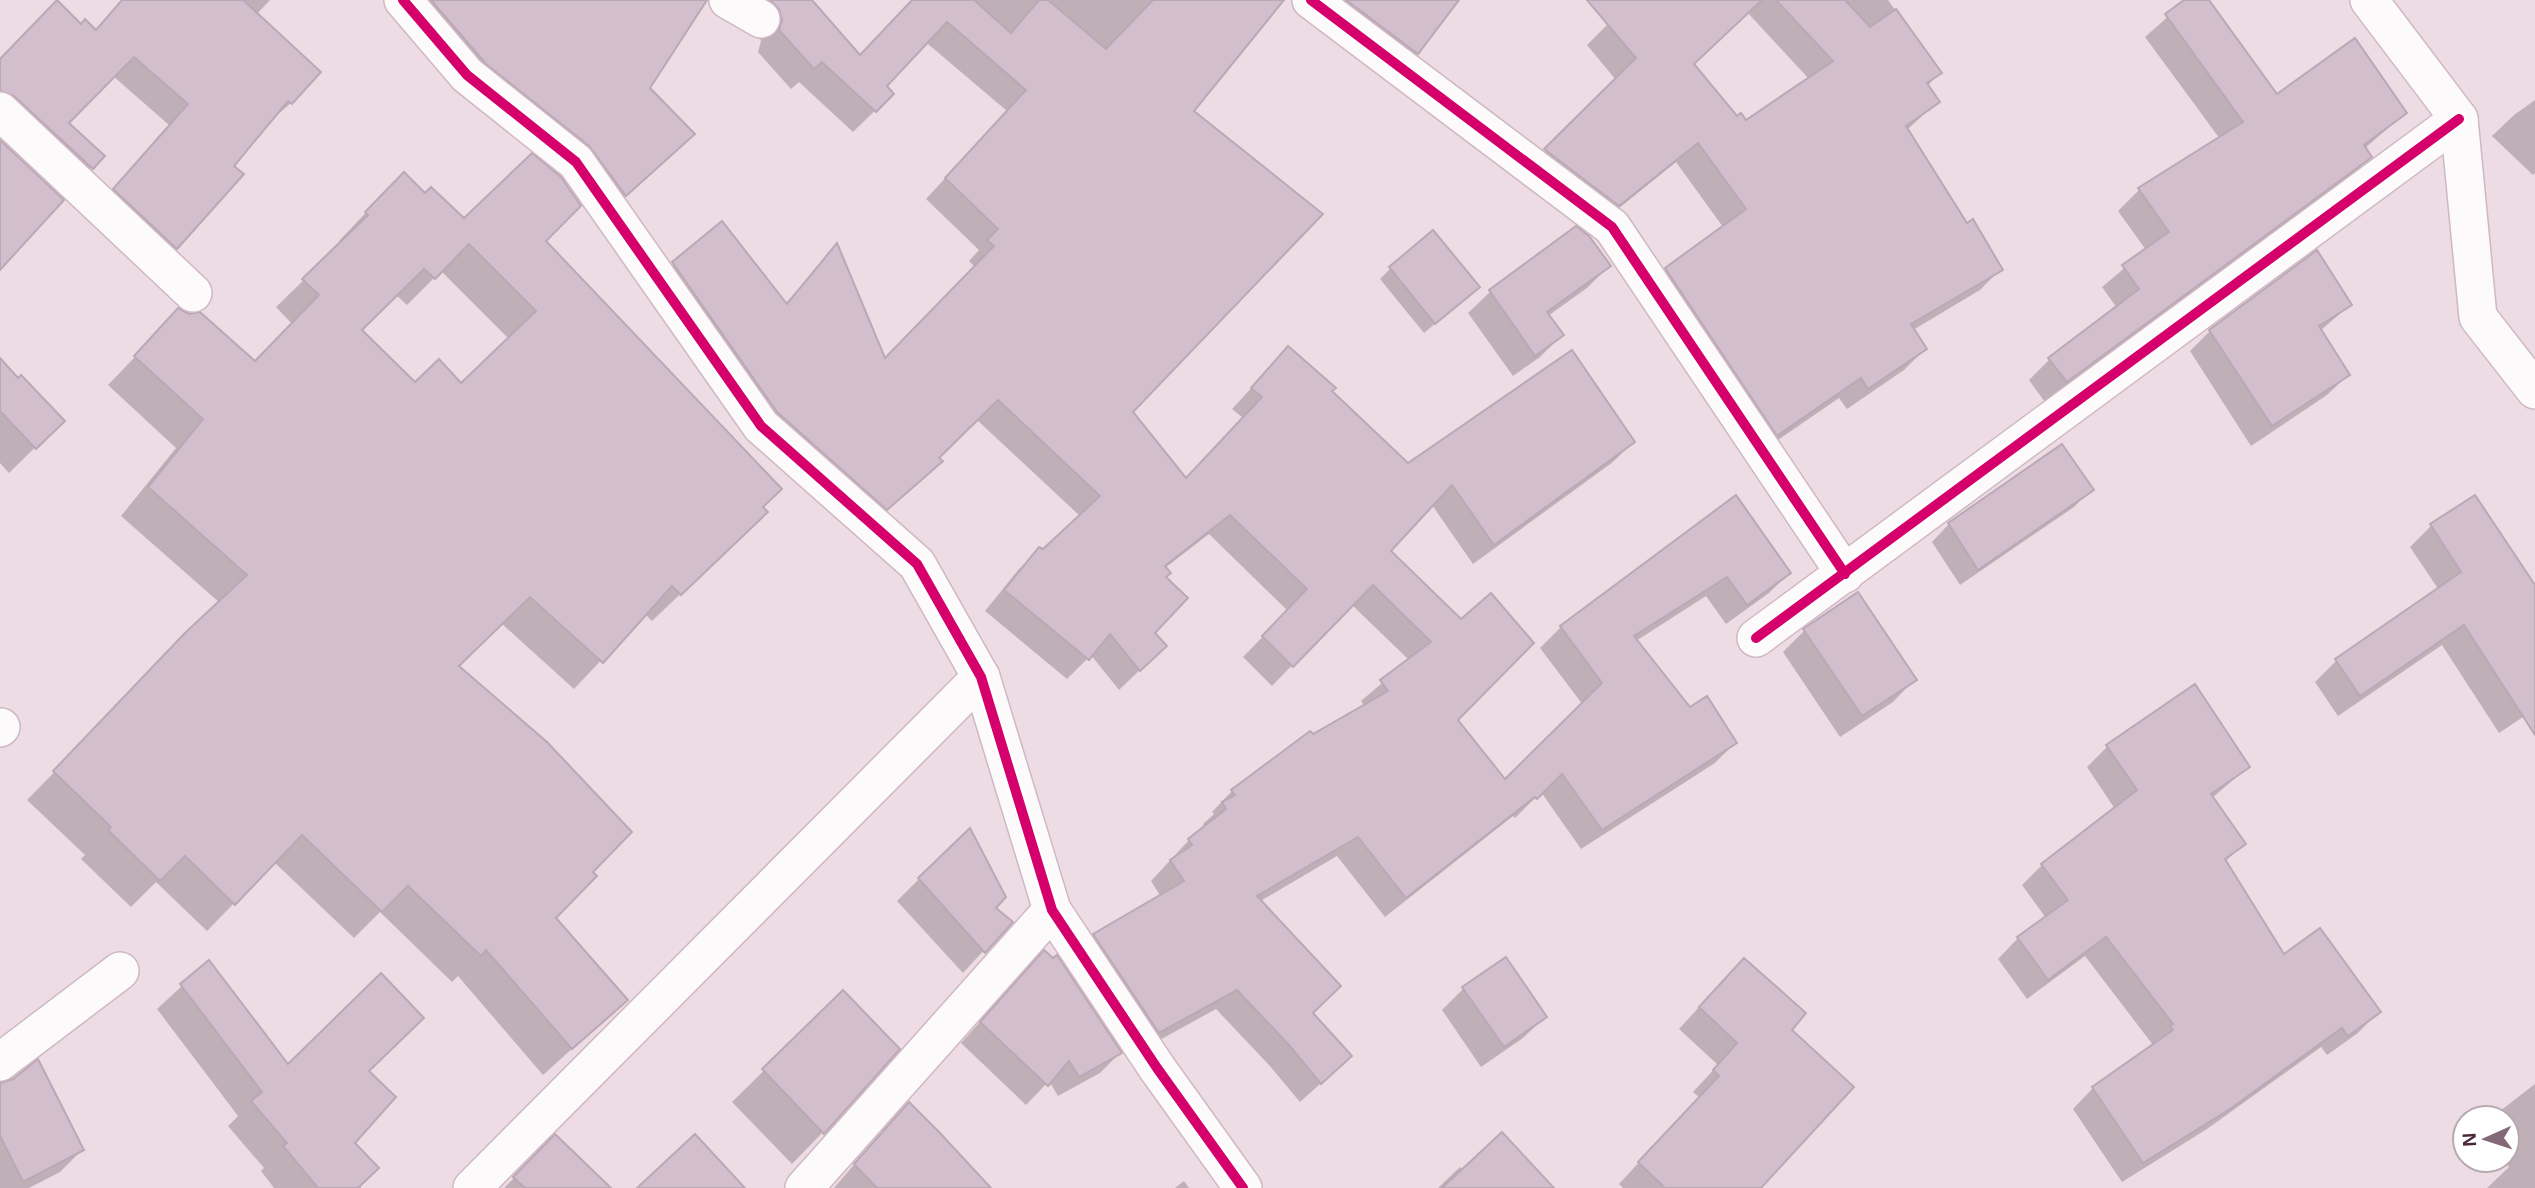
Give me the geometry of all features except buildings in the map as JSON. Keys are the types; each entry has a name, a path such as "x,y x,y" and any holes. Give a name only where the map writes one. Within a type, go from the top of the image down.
{"street":[{"path":"403,0 467,75 576,162 761,426 917,564 981,677 1052,910 1157,1068 1243,1188"},
{"path":"727,0 761,19"},
{"path":"1311,0 1612,227 1845,574"},
{"path":"2369,0 2459,120 2478,317 2535,390"},
{"path":"0,111 193,293"},
{"path":"1756,638 2459,120"},
{"path":"472,1188 981,677"},
{"path":"804,1188 1052,910"},
{"path":"0,1062 120,971"}],"cycle path":[{"path":"403,0 467,75 576,162 761,426 917,564 981,677 1052,910 1157,1068 1243,1188"},
{"path":"1311,0 1612,227 1845,574"},
{"path":"1756,638 2459,119"}]}
